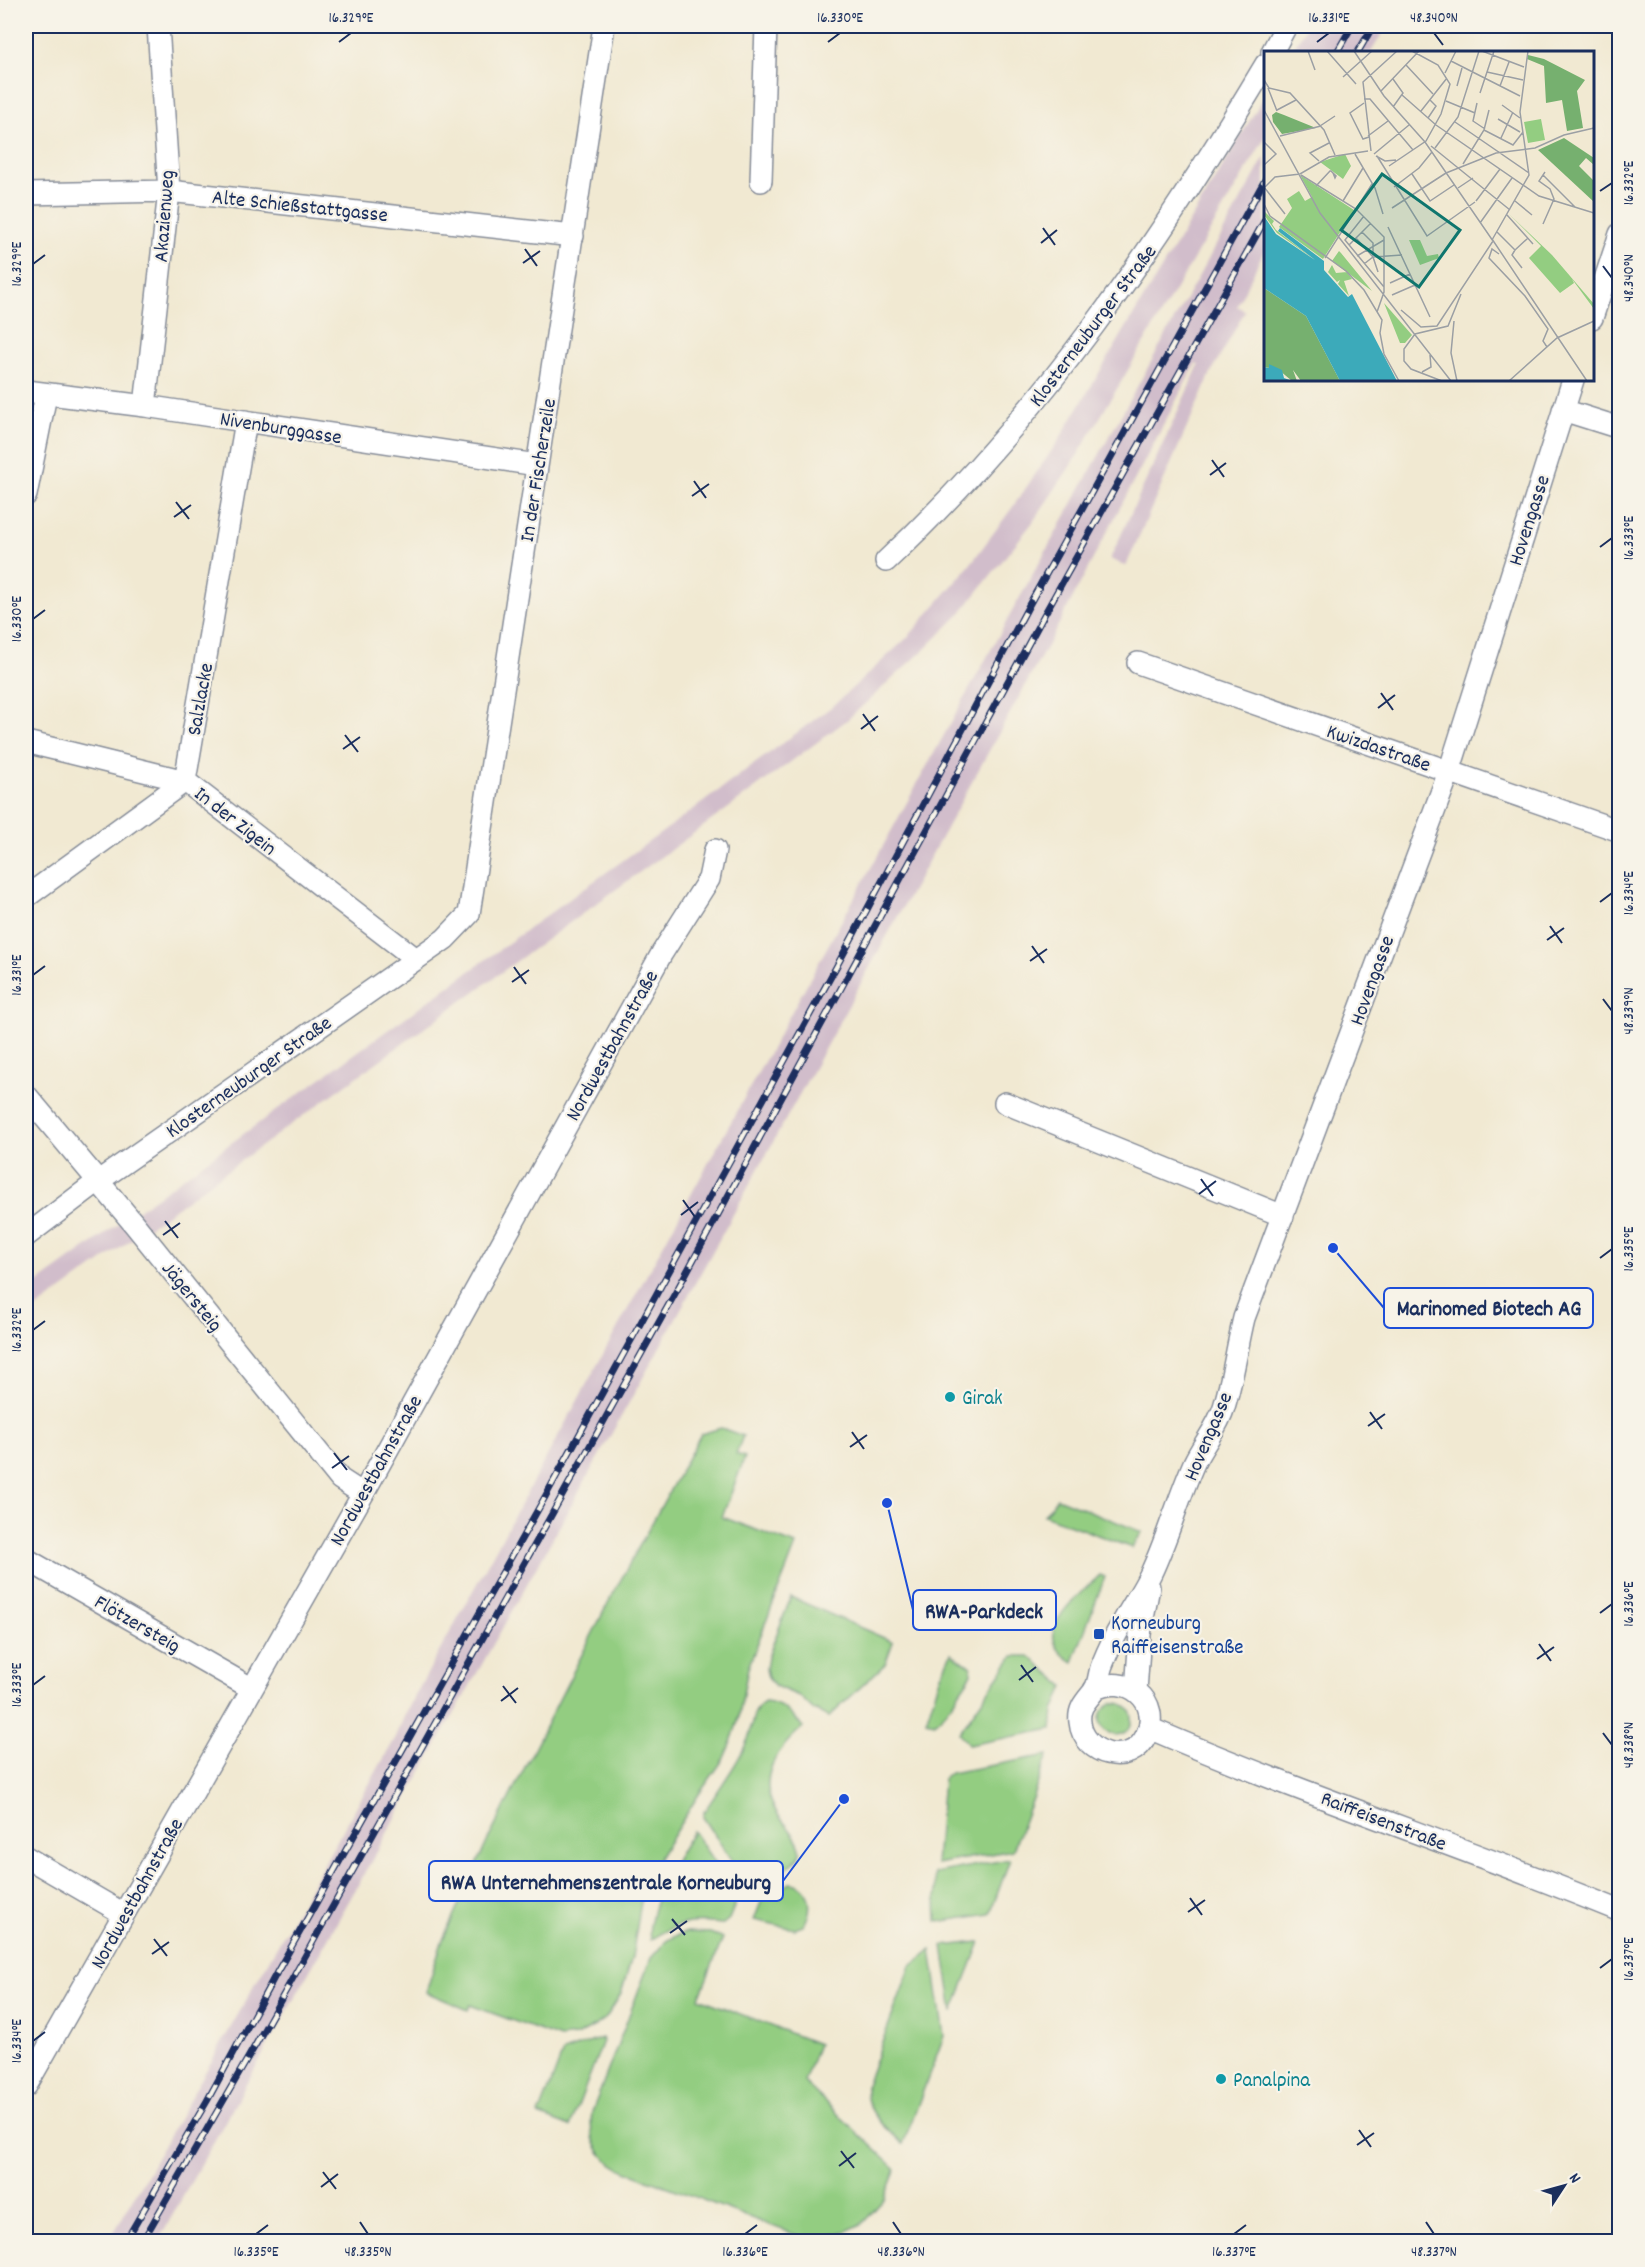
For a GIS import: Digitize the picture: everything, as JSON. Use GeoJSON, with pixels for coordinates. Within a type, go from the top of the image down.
{"type":"FeatureCollection","features":[{"type":"Feature","properties":{"kind":"street","name":"Akazienweg"},"geometry":{"type":"LineString","coordinates":[[145,406],[169,191],[158,26]]}},
{"type":"Feature","properties":{"kind":"street","name":"In der Fischerzeile"},"geometry":{"type":"LineString","coordinates":[[469,914],[604,26]]}},
{"type":"Feature","properties":{"kind":"street"},"geometry":{"type":"LineString","coordinates":[[761,181],[766,26]]}},
{"type":"Feature","properties":{"kind":"street"},"geometry":{"type":"LineString","coordinates":[[1273,51],[1286,26]]}},
{"type":"Feature","properties":{"kind":"street","name":"Klosterneuburger Straße"},"geometry":{"type":"LineString","coordinates":[[886,561],[958,490],[1000,444],[1053,379],[1159,236],[1264,67]]}},
{"type":"Feature","properties":{"kind":"street","name":"Alte Schießstattgasse"},"geometry":{"type":"LineString","coordinates":[[26,194],[169,191],[573,236]]}},
{"type":"Feature","properties":{"kind":"street"},"geometry":{"type":"LineString","coordinates":[[1594,315],[1620,234]]}},
{"type":"Feature","properties":{"kind":"street","name":"Hovengasse"},"geometry":{"type":"LineString","coordinates":[[1149,1728],[1144,1740],[1138,1746],[1125,1753],[1108,1754],[1093,1747],[1084,1736],[1080,1714],[1082,1705],[1094,1690],[1112,1640],[1151,1573],[1194,1463],[1224,1408],[1244,1318],[1449,772],[1573,381]]}},
{"type":"Feature","properties":{"kind":"street","name":"Nivenburggasse"},"geometry":{"type":"LineString","coordinates":[[26,391],[145,406],[537,465]]}},
{"type":"Feature","properties":{"kind":"street"},"geometry":{"type":"LineString","coordinates":[[26,495],[46,395]]}},
{"type":"Feature","properties":{"kind":"street"},"geometry":{"type":"LineString","coordinates":[[1563,410],[1620,428]]}},
{"type":"Feature","properties":{"kind":"street","name":"Salzlacke"},"geometry":{"type":"LineString","coordinates":[[185,781],[246,421]]}},
{"type":"Feature","properties":{"kind":"street","name":"Kwizdastraße"},"geometry":{"type":"LineString","coordinates":[[1138,663],[1620,831]]}},
{"type":"Feature","properties":{"kind":"street","name":"In der Zigein"},"geometry":{"type":"LineString","coordinates":[[26,742],[185,781],[416,959]]}},
{"type":"Feature","properties":{"kind":"street"},"geometry":{"type":"LineString","coordinates":[[26,897],[185,781]]}},
{"type":"Feature","properties":{"kind":"street","name":"Nordwestbahnstraße"},"geometry":{"type":"LineString","coordinates":[[26,2086],[363,1494],[656,964],[709,879],[715,850]]}},
{"type":"Feature","properties":{"kind":"street","name":"Klosterneuburger Straße"},"geometry":{"type":"LineString","coordinates":[[26,1236],[97,1182],[446,939],[469,914]]}},
{"type":"Feature","properties":{"kind":"street","name":"Jägersteig"},"geometry":{"type":"LineString","coordinates":[[26,1095],[135,1225],[339,1479],[363,1494]]}},
{"type":"Feature","properties":{"kind":"street"},"geometry":{"type":"LineString","coordinates":[[1005,1103],[1283,1216]]}},
{"type":"Feature","properties":{"kind":"street","name":"Flötzersteig"},"geometry":{"type":"LineString","coordinates":[[26,1559],[251,1688]]}},
{"type":"Feature","properties":{"kind":"street","name":"Hovengasse"},"geometry":{"type":"LineString","coordinates":[[1136,1691],[1140,1634],[1151,1573]]}},
{"type":"Feature","properties":{"kind":"street"},"geometry":{"type":"LineString","coordinates":[[1094,1690],[1116,1683],[1126,1685],[1136,1691],[1148,1705],[1149,1728]]}},
{"type":"Feature","properties":{"kind":"street","name":"Raiffeisenstraße"},"geometry":{"type":"LineString","coordinates":[[1149,1728],[1262,1775],[1620,1911]]}},
{"type":"Feature","properties":{"kind":"street"},"geometry":{"type":"LineString","coordinates":[[26,1857],[124,1914]]}},
{"type":"Feature","properties":{"kind":"shaded area"},"geometry":{"type":"Polygon","coordinates":[[[1307,26],[1387,26],[1372,51],[1292,51],[1307,26]]]}},
{"type":"Feature","properties":{"kind":"shaded area"},"geometry":{"type":"Polygon","coordinates":[[[1264,97],[1264,140],[1079,453],[1033,522],[960,614],[924,650],[847,720],[730,807],[26,1316],[26,1291],[679,820],[834,705],[908,637],[969,566],[1059,440],[1264,97]]]}},
{"type":"Feature","properties":{"kind":"shaded area"},"geometry":{"type":"Polygon","coordinates":[[[1264,159],[1264,251],[1237,306],[1245,311],[1211,373],[1126,566],[1110,559],[1199,365],[1196,363],[1052,637],[640,1383],[158,2241],[109,2241],[396,1737],[405,1714],[1264,159]]]}},
{"type":"Feature","properties":{"kind":"green space"},"geometry":{"type":"Polygon","coordinates":[[[721,1428],[743,1436],[736,1454],[745,1457],[722,1517],[796,1545],[748,1668],[738,1721],[731,1742],[723,1760],[660,1856],[647,1884],[641,1902],[632,1957],[621,1994],[606,2018],[595,2026],[576,2036],[560,2038],[470,2005],[468,2010],[426,1992],[442,1942],[487,1842],[608,1603],[701,1434],[721,1428]]]}},
{"type":"Feature","properties":{"kind":"green space"},"geometry":{"type":"Polygon","coordinates":[[[1057,1498],[1142,1532],[1132,1548],[1044,1515],[1057,1498]]]}},
{"type":"Feature","properties":{"kind":"green space"},"geometry":{"type":"Polygon","coordinates":[[[1100,1575],[1105,1577],[1073,1662],[1060,1651],[1054,1640],[1055,1628],[1069,1605],[1100,1575]]]}},
{"type":"Feature","properties":{"kind":"green space"},"geometry":{"type":"Polygon","coordinates":[[[791,1597],[893,1642],[885,1664],[829,1717],[814,1710],[799,1696],[775,1686],[768,1678],[766,1669],[768,1657],[791,1597]]]}},
{"type":"Feature","properties":{"kind":"green space"},"geometry":{"type":"Polygon","coordinates":[[[951,1653],[971,1667],[972,1674],[946,1712],[934,1723],[926,1721],[941,1675],[951,1653]]]}},
{"type":"Feature","properties":{"kind":"green space"},"geometry":{"type":"Polygon","coordinates":[[[1013,1656],[1029,1656],[1064,1686],[1054,1711],[1052,1729],[969,1745],[959,1733],[1013,1656]]]}},
{"type":"Feature","properties":{"kind":"green space"},"geometry":{"type":"Polygon","coordinates":[[[765,1702],[782,1707],[803,1727],[777,1756],[768,1779],[768,1791],[772,1803],[795,1837],[801,1852],[785,1868],[745,1881],[703,1817],[744,1749],[757,1709],[765,1702]]]}},
{"type":"Feature","properties":{"kind":"green space"},"geometry":{"type":"Polygon","coordinates":[[[1116,1703],[1127,1708],[1132,1719],[1127,1730],[1116,1735],[1105,1730],[1100,1719],[1105,1708],[1116,1703]]]}},
{"type":"Feature","properties":{"kind":"green space"},"geometry":{"type":"Polygon","coordinates":[[[1048,1755],[1013,1850],[936,1864],[943,1779],[950,1773],[1048,1755]]]}},
{"type":"Feature","properties":{"kind":"green space"},"geometry":{"type":"Polygon","coordinates":[[[693,1831],[738,1897],[729,1919],[723,1924],[702,1922],[685,1924],[668,1929],[650,1940],[652,1915],[657,1900],[671,1869],[693,1831]]]}},
{"type":"Feature","properties":{"kind":"green space"},"geometry":{"type":"Polygon","coordinates":[[[1010,1859],[990,1914],[937,1922],[935,1873],[1010,1859]]]}},
{"type":"Feature","properties":{"kind":"green space"},"geometry":{"type":"Polygon","coordinates":[[[790,1883],[803,1888],[809,1899],[809,1913],[803,1926],[795,1929],[754,1920],[763,1897],[790,1883]]]}},
{"type":"Feature","properties":{"kind":"green space"},"geometry":{"type":"Polygon","coordinates":[[[687,1932],[710,1933],[723,1938],[699,1998],[818,2044],[804,2082],[896,2169],[884,2199],[862,2224],[812,2241],[626,2171],[609,2161],[597,2148],[592,2131],[592,2112],[651,1958],[666,1941],[687,1932]]]}},
{"type":"Feature","properties":{"kind":"green space"},"geometry":{"type":"Polygon","coordinates":[[[980,1942],[953,2011],[943,1946],[980,1942]]]}},
{"type":"Feature","properties":{"kind":"green space"},"geometry":{"type":"Polygon","coordinates":[[[931,1950],[944,2036],[903,2144],[872,2111],[866,2095],[866,2085],[911,1966],[931,1950]]]}},
{"type":"Feature","properties":{"kind":"green space"},"geometry":{"type":"Polygon","coordinates":[[[602,2038],[603,2041],[570,2127],[539,2115],[563,2052],[602,2038]]]}},
{"type":"Feature","properties":{"kind":"railway"},"geometry":{"type":"LineString","coordinates":[[1338,51],[1352,26]]}},
{"type":"Feature","properties":{"kind":"railway"},"geometry":{"type":"LineString","coordinates":[[1359,51],[1373,26]]}},
{"type":"Feature","properties":{"kind":"railway"},"geometry":{"type":"LineString","coordinates":[[125,2242],[207,2101],[276,1974],[545,1497],[846,949],[1029,605],[1264,182]]}},
{"type":"Feature","properties":{"kind":"railway"},"geometry":{"type":"LineString","coordinates":[[142,2242],[256,2044],[677,1290],[1044,615],[1264,222]]}},
{"type":"Feature","properties":{"kind":"place","name":"Marinomed Biotech AG"},"geometry":{"type":"Point","coordinates":[1333,1248]}},
{"type":"Feature","properties":{"kind":"place","name":"Girak"},"geometry":{"type":"Point","coordinates":[950,1397]}},
{"type":"Feature","properties":{"kind":"place","name":"RWA-Parkdeck"},"geometry":{"type":"Point","coordinates":[887,1503]}},
{"type":"Feature","properties":{"kind":"place","name":"Korneuburg Raiffeisenstraße"},"geometry":{"type":"Point","coordinates":[1099,1634]}},
{"type":"Feature","properties":{"kind":"place","name":"RWA Unternehmenszentrale Korneuburg"},"geometry":{"type":"Point","coordinates":[844,1799]}},
{"type":"Feature","properties":{"kind":"place","name":"Panalpina"},"geometry":{"type":"Point","coordinates":[1221,2079]}}]}
